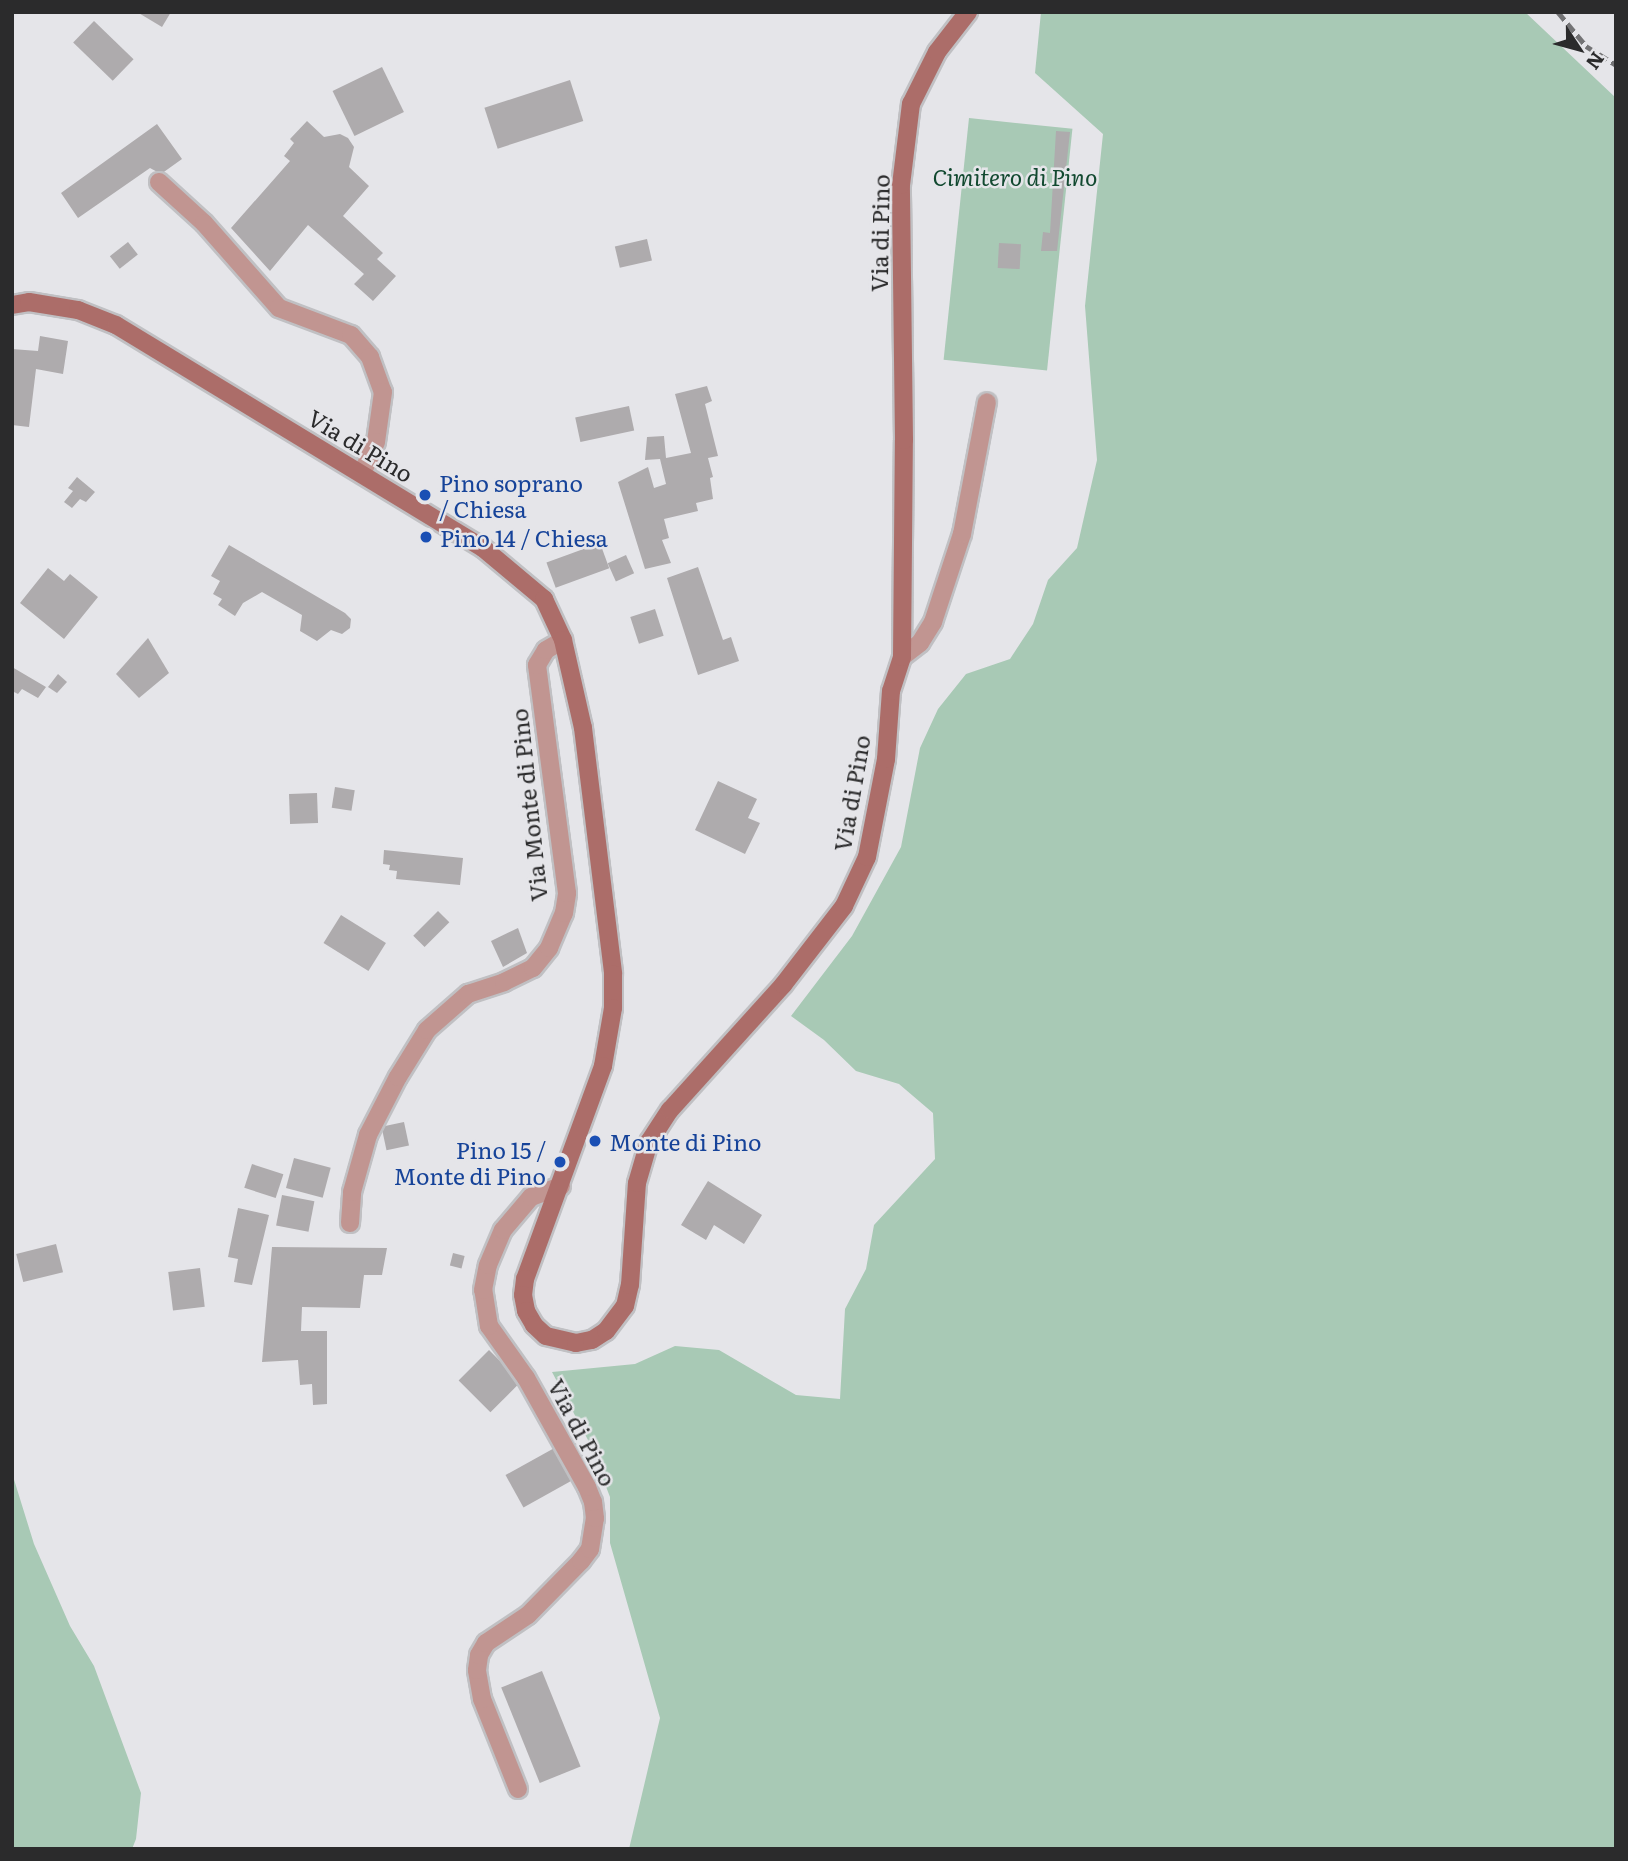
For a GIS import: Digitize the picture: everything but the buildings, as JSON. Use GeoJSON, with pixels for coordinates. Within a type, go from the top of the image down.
{"type":"FeatureCollection","features":[{"type":"Feature","properties":{"kind":"street","name":"Via di Pino"},"geometry":{"type":"LineString","coordinates":[[12,305],[29,302],[78,310],[116,325],[213,387],[362,473],[493,556],[544,599],[563,640],[583,728],[611,961],[613,1008],[603,1066],[525,1279],[523,1295],[526,1311],[540,1330],[561,1342],[592,1340],[606,1331],[625,1306],[630,1285],[637,1183],[649,1142],[670,1110],[783,985],[844,906],[867,857],[886,759],[891,691],[902,657],[904,440],[901,185],[911,104],[953,26],[968,12]]}},
{"type":"Feature","properties":{"kind":"street"},"geometry":{"type":"LineString","coordinates":[[159,182],[204,223],[279,308],[351,335],[370,358],[383,392],[376,442],[362,473]]}},
{"type":"Feature","properties":{"kind":"street"},"geometry":{"type":"LineString","coordinates":[[902,657],[920,643],[933,622],[962,534],[987,402]]}},
{"type":"Feature","properties":{"kind":"street","name":"Via Monte di Pino"},"geometry":{"type":"LineString","coordinates":[[351,1223],[352,1192],[368,1135],[398,1077],[427,1030],[468,994],[504,982],[533,968],[549,948],[564,913],[567,893],[537,665],[546,650],[563,640]]}},
{"type":"Feature","properties":{"kind":"street","name":"Via di Pino"},"geometry":{"type":"LineString","coordinates":[[515,1783],[482,1699],[477,1670],[479,1656],[486,1643],[528,1615],[590,1549],[593,1502],[536,1395],[489,1326],[483,1290],[488,1265],[503,1230],[531,1197],[561,1186]]}},
{"type":"Feature","properties":{"kind":"green space"},"geometry":{"type":"Polygon","coordinates":[[[1041,12],[1525,12],[1616,98],[1616,1849],[629,1849],[660,1718],[610,1543],[610,1497],[588,1440],[552,1372],[635,1364],[675,1346],[719,1350],[796,1395],[840,1399],[845,1309],[866,1269],[874,1225],[935,1159],[933,1113],[899,1084],[856,1071],[824,1040],[791,1016],[852,936],[901,847],[920,748],[938,709],[966,674],[1010,659],[1033,624],[1048,580],[1077,548],[1097,460],[1085,306],[1103,134],[1035,73],[1041,12]]]}},
{"type":"Feature","properties":{"kind":"green space","name":"Cimitero di Pino"},"geometry":{"type":"Polygon","coordinates":[[[969,118],[1072,129],[1047,371],[944,360],[969,118]]]}},
{"type":"Feature","properties":{"kind":"green space"},"geometry":{"type":"Polygon","coordinates":[[[12,1473],[34,1544],[70,1626],[94,1666],[141,1793],[136,1839],[132,1849],[12,1849],[12,1473]]]}},
{"type":"Feature","properties":{"kind":"railway"},"geometry":{"type":"LineString","coordinates":[[1558,12],[1586,46],[1616,65]]}},
{"type":"Feature","properties":{"kind":"place","name":"Pino soprano / Chiesa"},"geometry":{"type":"Point","coordinates":[425,495]}},
{"type":"Feature","properties":{"kind":"place","name":"Pino 14 / Chiesa"},"geometry":{"type":"Point","coordinates":[426,537]}},
{"type":"Feature","properties":{"kind":"place","name":"Monte di Pino"},"geometry":{"type":"Point","coordinates":[595,1141]}},
{"type":"Feature","properties":{"kind":"place","name":"Pino 15 / Monte di Pino"},"geometry":{"type":"Point","coordinates":[560,1162]}}]}
